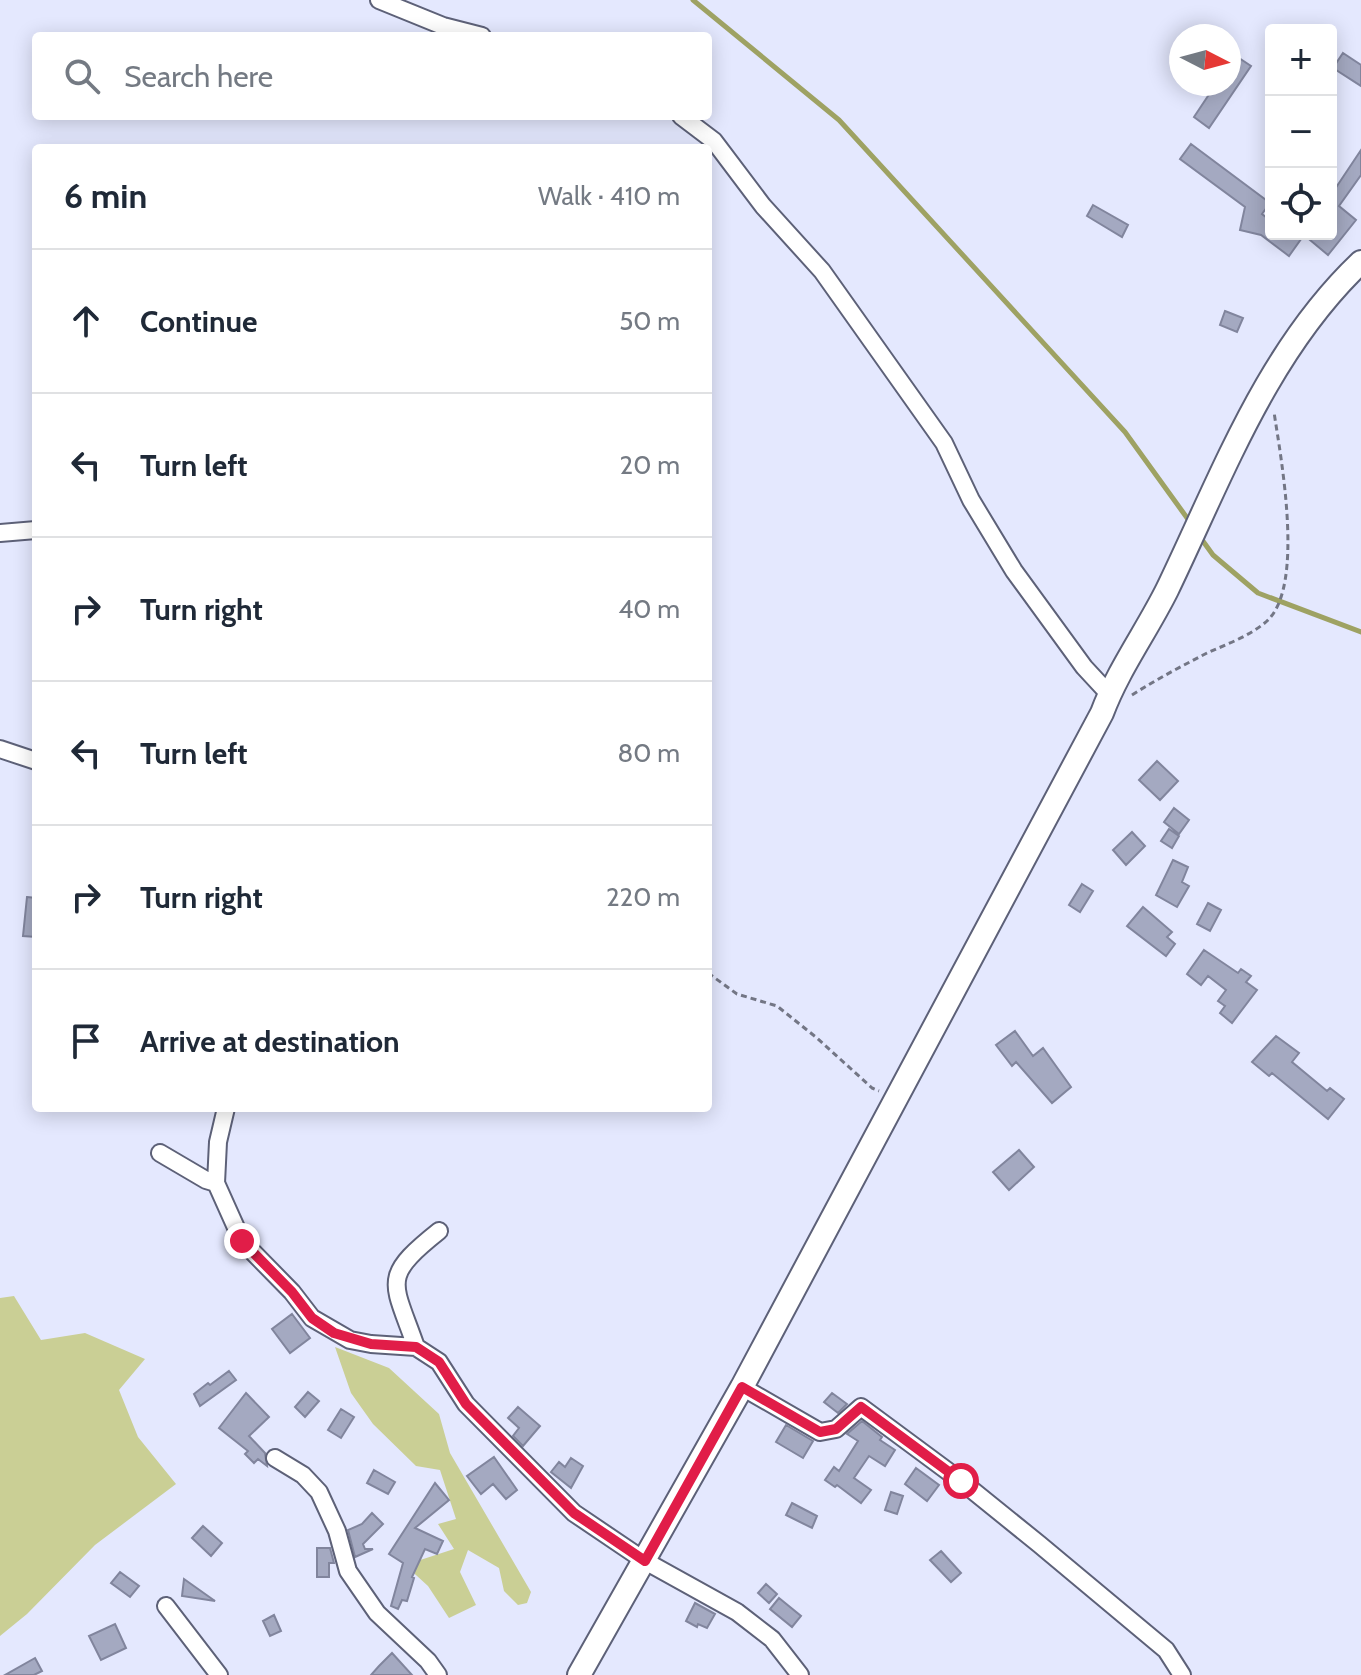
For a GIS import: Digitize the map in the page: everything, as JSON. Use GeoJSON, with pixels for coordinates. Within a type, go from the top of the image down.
{"type":"FeatureCollection","features":[{"type":"Feature","properties":{"kind":"main road"},"geometry":{"type":"LineString","coordinates":[[579,1675],[742,1387],[898,1097],[1165,594],[1270,376],[1320,307],[1361,262]]}},
{"type":"Feature","properties":{"kind":"street"},"geometry":{"type":"LineString","coordinates":[[379,0],[443,26],[466,32]]}},
{"type":"Feature","properties":{"kind":"street"},"geometry":{"type":"LineString","coordinates":[[686,120],[714,141],[763,206],[822,271],[944,443],[971,500],[1014,571],[1084,667],[1105,704]]}},
{"type":"Feature","properties":{"kind":"street"},"geometry":{"type":"LineString","coordinates":[[0,533],[32,530]]}},
{"type":"Feature","properties":{"kind":"street"},"geometry":{"type":"LineString","coordinates":[[0,749],[32,760]]}},
{"type":"Feature","properties":{"kind":"street"},"geometry":{"type":"LineString","coordinates":[[225,1112],[218,1142],[216,1183],[242,1241],[292,1292],[312,1318],[350,1340],[416,1347],[439,1362],[466,1404],[574,1513],[645,1561],[737,1612],[772,1639],[800,1675]]}},
{"type":"Feature","properties":{"kind":"street"},"geometry":{"type":"LineString","coordinates":[[160,1153],[216,1183]]}},
{"type":"Feature","properties":{"kind":"street"},"geometry":{"type":"LineString","coordinates":[[416,1347],[396,1290],[397,1272],[409,1255],[439,1231]]}},
{"type":"Feature","properties":{"kind":"street"},"geometry":{"type":"LineString","coordinates":[[742,1387],[820,1432],[836,1429],[861,1407],[961,1481],[1166,1650],[1182,1675]]}},
{"type":"Feature","properties":{"kind":"street"},"geometry":{"type":"LineString","coordinates":[[275,1458],[303,1475],[319,1492],[337,1531],[348,1571],[377,1613],[428,1661],[438,1675]]}},
{"type":"Feature","properties":{"kind":"street"},"geometry":{"type":"LineString","coordinates":[[166,1606],[219,1675]]}},
{"type":"Feature","properties":{"kind":"path"},"geometry":{"type":"LineString","coordinates":[[1105,704],[1251,633],[1269,619],[1279,601],[1287,566],[1286,503],[1270,376]]}},
{"type":"Feature","properties":{"kind":"path"},"geometry":{"type":"LineString","coordinates":[[712,976],[737,994],[777,1006],[872,1088],[898,1097]]}},
{"type":"Feature","properties":{"kind":"green space"},"geometry":{"type":"Polygon","coordinates":[[[14,1296],[41,1340],[85,1333],[145,1359],[119,1390],[138,1437],[176,1484],[95,1545],[27,1614],[0,1636],[0,1298],[14,1296]]]}},
{"type":"Feature","properties":{"kind":"green space"},"geometry":{"type":"Polygon","coordinates":[[[335,1347],[389,1368],[439,1414],[450,1453],[531,1592],[527,1603],[518,1605],[504,1591],[499,1568],[468,1550],[460,1572],[476,1605],[449,1618],[428,1586],[405,1565],[454,1549],[438,1524],[456,1519],[440,1470],[416,1466],[373,1424],[351,1393],[335,1347]]]}},
{"type":"Feature","properties":{"kind":"building"},"geometry":{"type":"Polygon","coordinates":[[[1343,53],[1361,65],[1361,86],[1337,71],[1337,62],[1343,53]]]}},
{"type":"Feature","properties":{"kind":"building"},"geometry":{"type":"Polygon","coordinates":[[[1241,59],[1251,66],[1241,81],[1241,59]]]}},
{"type":"Feature","properties":{"kind":"building"},"geometry":{"type":"Polygon","coordinates":[[[1208,96],[1231,96],[1209,128],[1194,117],[1208,96]]]}},
{"type":"Feature","properties":{"kind":"building"},"geometry":{"type":"Polygon","coordinates":[[[1191,144],[1265,199],[1262,214],[1265,216],[1265,238],[1240,230],[1245,207],[1180,159],[1191,144]]]}},
{"type":"Feature","properties":{"kind":"building"},"geometry":{"type":"Polygon","coordinates":[[[1361,150],[1361,175],[1339,206],[1356,220],[1328,255],[1310,240],[1337,240],[1337,186],[1361,150]]]}},
{"type":"Feature","properties":{"kind":"building"},"geometry":{"type":"Polygon","coordinates":[[[1093,205],[1128,225],[1122,237],[1087,216],[1093,205]]]}},
{"type":"Feature","properties":{"kind":"building"},"geometry":{"type":"Polygon","coordinates":[[[1268,240],[1300,240],[1289,256],[1268,240]]]}},
{"type":"Feature","properties":{"kind":"building"},"geometry":{"type":"Polygon","coordinates":[[[1225,311],[1243,318],[1237,332],[1220,325],[1225,311]]]}},
{"type":"Feature","properties":{"kind":"building"},"geometry":{"type":"Polygon","coordinates":[[[1157,761],[1178,781],[1160,800],[1139,780],[1157,761]]]}},
{"type":"Feature","properties":{"kind":"building"},"geometry":{"type":"Polygon","coordinates":[[[1174,808],[1189,820],[1179,834],[1164,822],[1174,808]]]}},
{"type":"Feature","properties":{"kind":"building"},"geometry":{"type":"Polygon","coordinates":[[[1169,829],[1179,836],[1172,848],[1161,841],[1169,829]]]}},
{"type":"Feature","properties":{"kind":"building"},"geometry":{"type":"Polygon","coordinates":[[[1132,832],[1145,846],[1126,865],[1113,850],[1132,832]]]}},
{"type":"Feature","properties":{"kind":"building"},"geometry":{"type":"Polygon","coordinates":[[[1173,860],[1188,867],[1182,882],[1189,886],[1177,907],[1156,895],[1173,860]]]}},
{"type":"Feature","properties":{"kind":"building"},"geometry":{"type":"Polygon","coordinates":[[[1082,884],[1093,891],[1080,912],[1069,905],[1082,884]]]}},
{"type":"Feature","properties":{"kind":"building"},"geometry":{"type":"Polygon","coordinates":[[[27,897],[32,898],[32,937],[23,936],[27,897]]]}},
{"type":"Feature","properties":{"kind":"building"},"geometry":{"type":"Polygon","coordinates":[[[1208,903],[1221,910],[1210,931],[1197,924],[1208,903]]]}},
{"type":"Feature","properties":{"kind":"building"},"geometry":{"type":"Polygon","coordinates":[[[1143,907],[1172,932],[1167,937],[1175,944],[1166,956],[1127,926],[1143,907]]]}},
{"type":"Feature","properties":{"kind":"building"},"geometry":{"type":"Polygon","coordinates":[[[1204,950],[1238,973],[1241,969],[1251,976],[1246,982],[1257,990],[1232,1023],[1220,1013],[1225,1006],[1218,1001],[1226,990],[1208,976],[1201,985],[1187,974],[1204,950]]]}},
{"type":"Feature","properties":{"kind":"building"},"geometry":{"type":"Polygon","coordinates":[[[1015,1031],[1033,1056],[1043,1048],[1071,1087],[1052,1103],[1016,1062],[1012,1066],[996,1045],[1015,1031]]]}},
{"type":"Feature","properties":{"kind":"building"},"geometry":{"type":"Polygon","coordinates":[[[1276,1036],[1299,1053],[1292,1062],[1327,1091],[1330,1088],[1344,1099],[1328,1119],[1272,1073],[1269,1076],[1252,1062],[1276,1036]]]}},
{"type":"Feature","properties":{"kind":"building"},"geometry":{"type":"Polygon","coordinates":[[[1019,1150],[1034,1167],[1009,1190],[993,1172],[1019,1150]]]}},
{"type":"Feature","properties":{"kind":"building"},"geometry":{"type":"Polygon","coordinates":[[[292,1314],[310,1338],[290,1353],[272,1329],[292,1314]]]}},
{"type":"Feature","properties":{"kind":"building"},"geometry":{"type":"Polygon","coordinates":[[[229,1371],[236,1380],[200,1406],[194,1394],[229,1371]]]}},
{"type":"Feature","properties":{"kind":"building"},"geometry":{"type":"Polygon","coordinates":[[[308,1392],[319,1401],[305,1417],[295,1407],[308,1392]]]}},
{"type":"Feature","properties":{"kind":"building"},"geometry":{"type":"Polygon","coordinates":[[[246,1393],[269,1417],[249,1436],[265,1453],[267,1466],[258,1459],[254,1463],[245,1454],[248,1451],[219,1428],[246,1393]]]}},
{"type":"Feature","properties":{"kind":"building"},"geometry":{"type":"Polygon","coordinates":[[[832,1393],[847,1404],[838,1413],[824,1402],[832,1393]]]}},
{"type":"Feature","properties":{"kind":"building"},"geometry":{"type":"Polygon","coordinates":[[[518,1407],[540,1426],[523,1446],[513,1436],[519,1428],[508,1418],[518,1407]]]}},
{"type":"Feature","properties":{"kind":"building"},"geometry":{"type":"Polygon","coordinates":[[[341,1409],[354,1417],[341,1438],[328,1430],[341,1409]]]}},
{"type":"Feature","properties":{"kind":"building"},"geometry":{"type":"Polygon","coordinates":[[[862,1421],[895,1450],[885,1466],[869,1456],[854,1478],[871,1490],[861,1503],[825,1480],[834,1467],[839,1471],[858,1441],[847,1434],[862,1421]]]}},
{"type":"Feature","properties":{"kind":"building"},"geometry":{"type":"Polygon","coordinates":[[[786,1425],[813,1441],[803,1458],[776,1442],[786,1425]]]}},
{"type":"Feature","properties":{"kind":"building"},"geometry":{"type":"Polygon","coordinates":[[[494,1457],[517,1490],[506,1499],[493,1484],[481,1494],[467,1476],[494,1457]]]}},
{"type":"Feature","properties":{"kind":"building"},"geometry":{"type":"Polygon","coordinates":[[[571,1458],[583,1466],[571,1488],[551,1472],[559,1462],[565,1467],[571,1458]]]}},
{"type":"Feature","properties":{"kind":"building"},"geometry":{"type":"Polygon","coordinates":[[[916,1468],[939,1485],[927,1501],[905,1484],[916,1468]]]}},
{"type":"Feature","properties":{"kind":"building"},"geometry":{"type":"Polygon","coordinates":[[[374,1470],[395,1482],[388,1494],[367,1483],[374,1470]]]}},
{"type":"Feature","properties":{"kind":"building"},"geometry":{"type":"Polygon","coordinates":[[[435,1483],[449,1500],[415,1528],[443,1541],[437,1554],[425,1549],[412,1577],[407,1601],[402,1600],[398,1609],[391,1606],[403,1563],[389,1554],[435,1483]]]}},
{"type":"Feature","properties":{"kind":"building"},"geometry":{"type":"Polygon","coordinates":[[[891,1492],[903,1496],[897,1514],[885,1510],[891,1492]]]}},
{"type":"Feature","properties":{"kind":"building"},"geometry":{"type":"Polygon","coordinates":[[[792,1503],[817,1516],[812,1528],[786,1515],[792,1503]]]}},
{"type":"Feature","properties":{"kind":"building"},"geometry":{"type":"Polygon","coordinates":[[[372,1513],[383,1524],[363,1544],[365,1549],[373,1549],[355,1557],[348,1530],[362,1524],[372,1513]]]}},
{"type":"Feature","properties":{"kind":"building"},"geometry":{"type":"Polygon","coordinates":[[[203,1526],[222,1543],[211,1556],[192,1538],[203,1526]]]}},
{"type":"Feature","properties":{"kind":"building"},"geometry":{"type":"Polygon","coordinates":[[[317,1548],[330,1548],[334,1563],[329,1563],[329,1577],[317,1577],[317,1548]]]}},
{"type":"Feature","properties":{"kind":"building"},"geometry":{"type":"Polygon","coordinates":[[[941,1551],[961,1573],[951,1582],[930,1560],[941,1551]]]}},
{"type":"Feature","properties":{"kind":"building"},"geometry":{"type":"Polygon","coordinates":[[[120,1572],[139,1586],[130,1597],[111,1583],[120,1572]]]}},
{"type":"Feature","properties":{"kind":"building"},"geometry":{"type":"Polygon","coordinates":[[[184,1579],[215,1601],[182,1596],[184,1579]]]}},
{"type":"Feature","properties":{"kind":"building"},"geometry":{"type":"Polygon","coordinates":[[[766,1584],[777,1594],[769,1603],[758,1593],[766,1584]]]}},
{"type":"Feature","properties":{"kind":"building"},"geometry":{"type":"Polygon","coordinates":[[[779,1598],[801,1616],[792,1627],[770,1609],[779,1598]]]}},
{"type":"Feature","properties":{"kind":"building"},"geometry":{"type":"Polygon","coordinates":[[[695,1603],[715,1614],[707,1628],[686,1621],[695,1603]]]}},
{"type":"Feature","properties":{"kind":"building"},"geometry":{"type":"Polygon","coordinates":[[[274,1615],[281,1631],[270,1636],[263,1621],[274,1615]]]}},
{"type":"Feature","properties":{"kind":"building"},"geometry":{"type":"Polygon","coordinates":[[[115,1624],[126,1648],[101,1660],[89,1636],[115,1624]]]}},
{"type":"Feature","properties":{"kind":"building"},"geometry":{"type":"Polygon","coordinates":[[[392,1653],[412,1675],[371,1675],[379,1666],[392,1653]]]}},
{"type":"Feature","properties":{"kind":"building"},"geometry":{"type":"Polygon","coordinates":[[[35,1658],[42,1671],[34,1675],[5,1675],[35,1658]]]}},
{"type":"Feature","properties":{"kind":"waterway"},"geometry":{"type":"LineString","coordinates":[[693,0],[839,120],[1125,432],[1190,522]]}},
{"type":"Feature","properties":{"kind":"waterway"},"geometry":{"type":"LineString","coordinates":[[1200,537],[1213,555],[1258,593],[1361,632]]}},
{"type":"Feature","properties":{"kind":"route"},"geometry":{"type":"LineString","coordinates":[[242,1241],[292,1292],[312,1318],[334,1333],[371,1344],[416,1347],[439,1362],[466,1404],[535,1476],[574,1513],[645,1561],[742,1387],[820,1432],[836,1429],[861,1407],[961,1481]]}}]}
